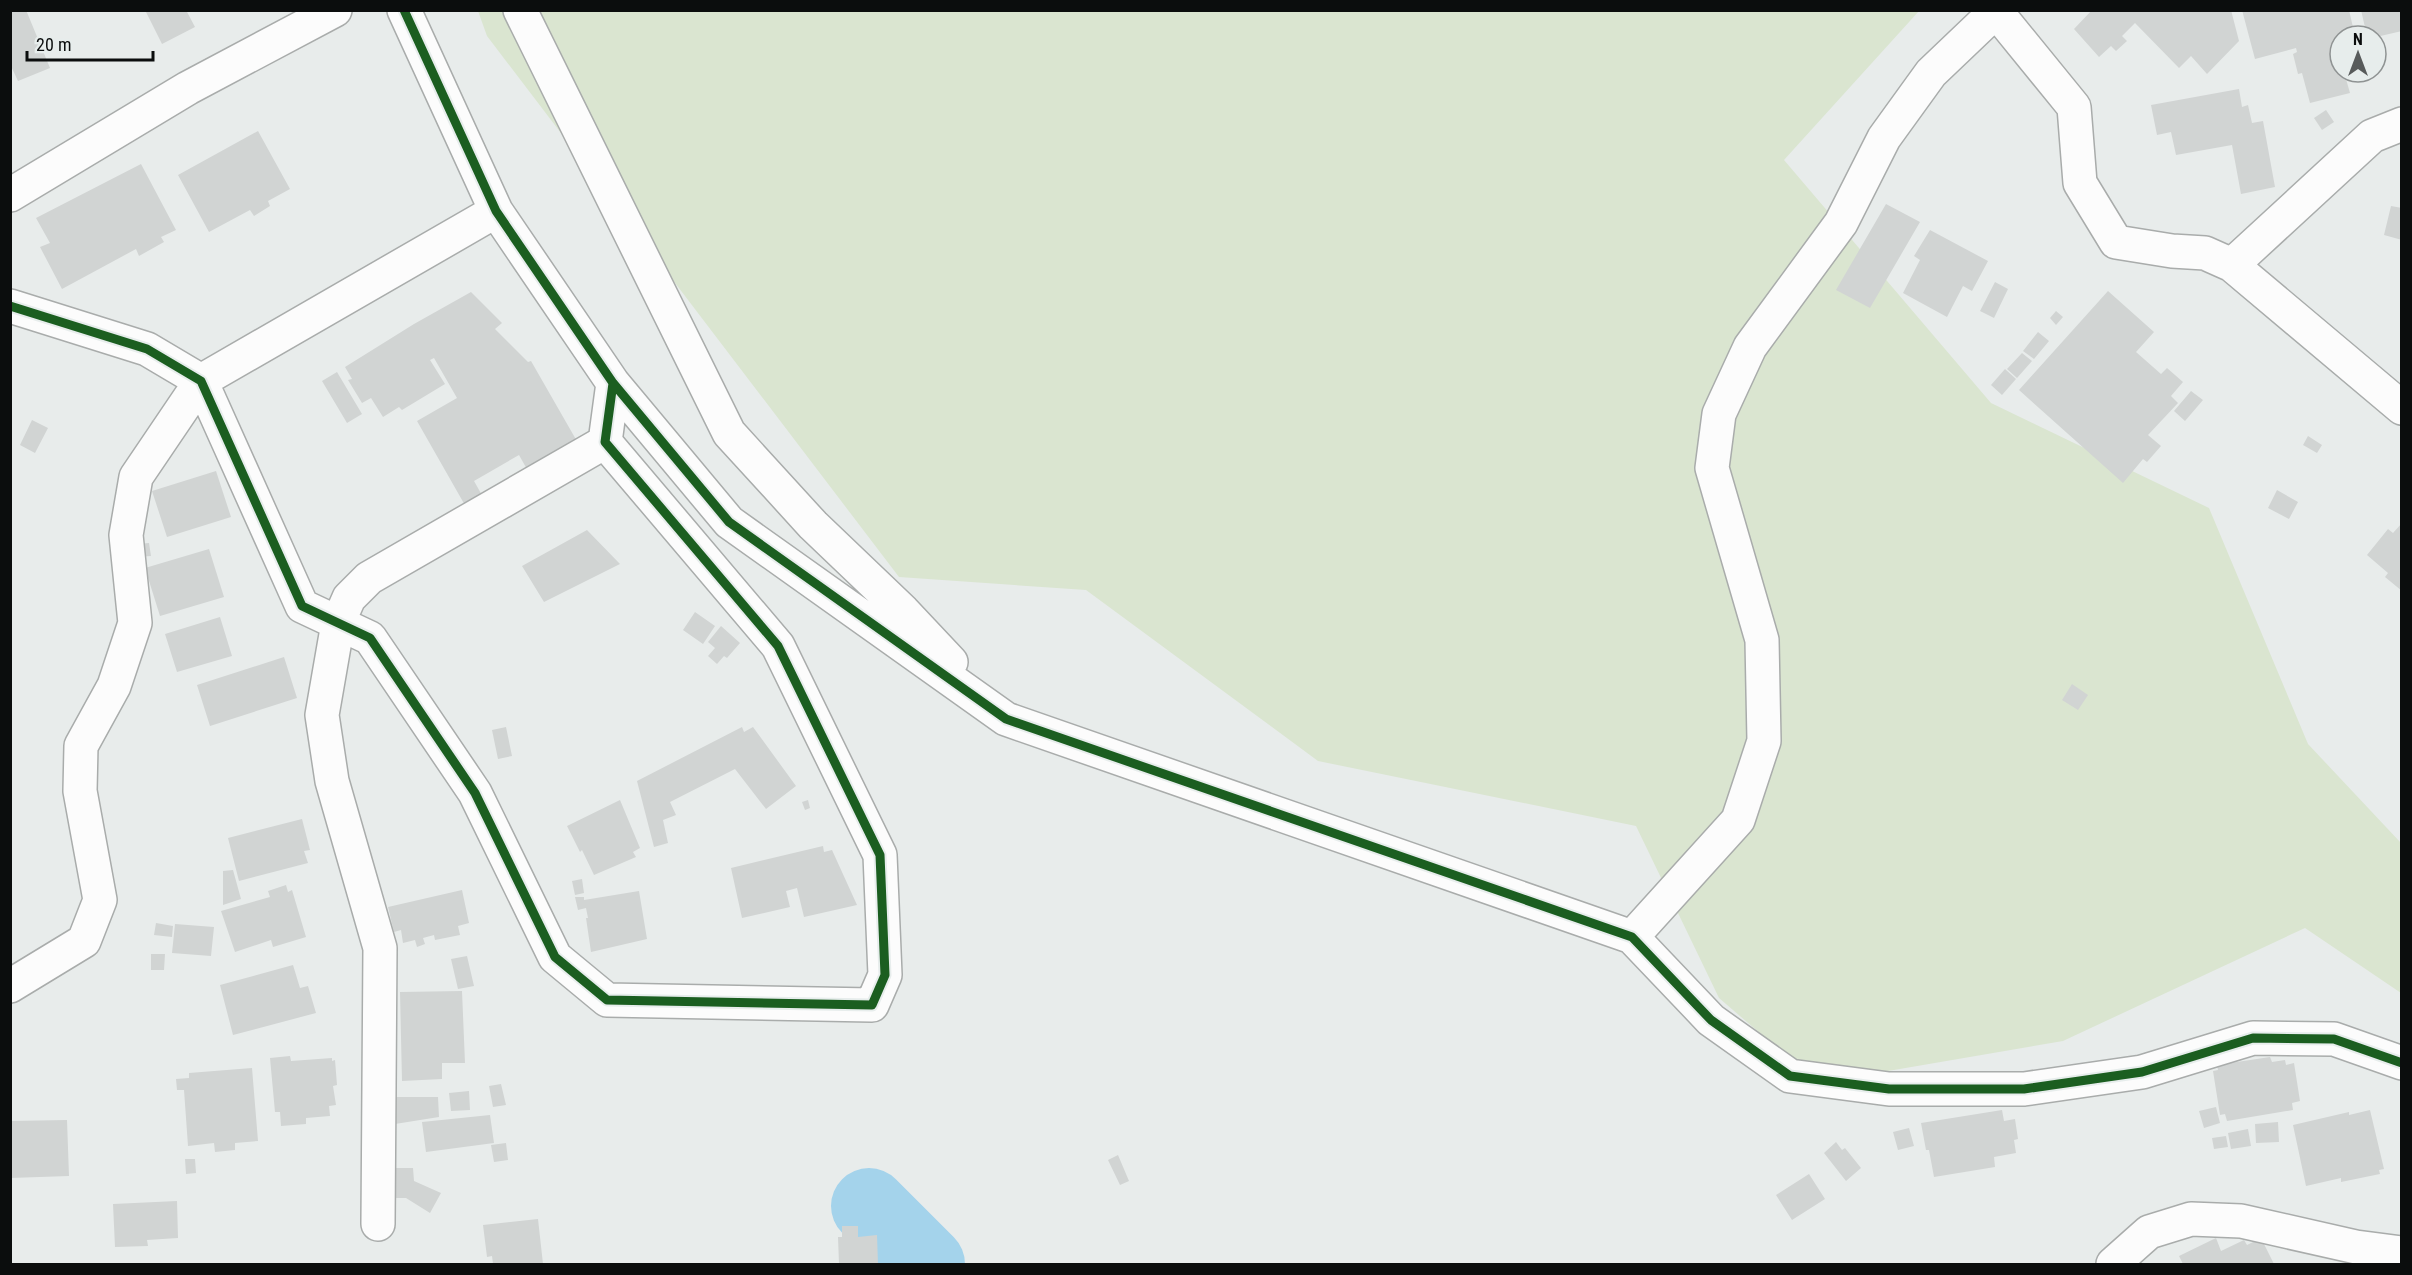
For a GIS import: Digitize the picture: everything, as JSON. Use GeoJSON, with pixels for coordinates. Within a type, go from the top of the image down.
{"type":"FeatureCollection","features":[{"type":"Feature","properties":{"kind":"street"},"geometry":{"type":"LineString","coordinates":[[10,195],[188,88],[335,10]]}},
{"type":"Feature","properties":{"kind":"street"},"geometry":{"type":"LineString","coordinates":[[404,10],[496,211],[613,383],[729,522],[1006,719],[1632,938],[1711,1020],[1790,1076],[1889,1089],[2024,1089],[2142,1072],[2253,1038],[2334,1039],[2402,1063]]}},
{"type":"Feature","properties":{"kind":"street"},"geometry":{"type":"LineString","coordinates":[[520,10],[729,433],[813,525],[903,611],[1006,719]]}},
{"type":"Feature","properties":{"kind":"street"},"geometry":{"type":"LineString","coordinates":[[1632,938],[1738,820],[1764,741],[1762,640],[1712,468],[1719,414],[1750,347],[1841,223],[1884,138],[1931,73],[1995,11],[2074,107],[2080,183],[2116,242],[2172,251],[2205,253],[2232,265],[2402,408]]}},
{"type":"Feature","properties":{"kind":"street"},"geometry":{"type":"LineString","coordinates":[[2232,265],[2372,136],[2402,124]]}},
{"type":"Feature","properties":{"kind":"street"},"geometry":{"type":"LineString","coordinates":[[10,986],[84,941],[100,900],[80,790],[81,746],[114,686],[135,623],[126,535],[136,477],[201,381],[496,211]]}},
{"type":"Feature","properties":{"kind":"street"},"geometry":{"type":"LineString","coordinates":[[10,306],[147,349],[201,381],[302,606],[370,638],[475,793],[555,957],[607,1000],[872,1005],[885,975],[880,855],[778,646],[605,442],[613,383]]}},
{"type":"Feature","properties":{"kind":"street"},"geometry":{"type":"LineString","coordinates":[[378,1224],[380,948],[332,781],[322,715],[338,623],[349,598],[369,578],[605,442]]}},
{"type":"Feature","properties":{"kind":"street"},"geometry":{"type":"LineString","coordinates":[[2113,1264],[2149,1232],[2191,1219],[2241,1221],[2356,1247],[2402,1253]]}},
{"type":"Feature","properties":{"kind":"green space"},"geometry":{"type":"Polygon","coordinates":[[[478,11],[1919,11],[1784,160],[1991,403],[2209,508],[2308,744],[2401,843],[2401,993],[2305,928],[2063,1041],[1818,1083],[1719,998],[1636,826],[1318,761],[1086,590],[899,577],[487,36],[478,11]]]}},
{"type":"Feature","properties":{"kind":"building"},"geometry":{"type":"Polygon","coordinates":[[[10,10],[26,10],[50,68],[18,81],[10,64],[10,10]]]}},
{"type":"Feature","properties":{"kind":"building"},"geometry":{"type":"Polygon","coordinates":[[[145,10],[186,10],[195,27],[162,44],[145,10]]]}},
{"type":"Feature","properties":{"kind":"building"},"geometry":{"type":"Polygon","coordinates":[[[2092,10],[2231,10],[2239,41],[2207,74],[2191,56],[2179,68],[2135,23],[2122,36],[2127,41],[2116,51],[2111,46],[2099,57],[2074,29],[2092,10]]]}},
{"type":"Feature","properties":{"kind":"building"},"geometry":{"type":"Polygon","coordinates":[[[2242,10],[2349,10],[2352,24],[2328,24],[2328,84],[2347,84],[2350,93],[2310,103],[2302,73],[2298,74],[2293,54],[2297,52],[2296,48],[2255,59],[2242,10]]]}},
{"type":"Feature","properties":{"kind":"building"},"geometry":{"type":"Polygon","coordinates":[[[2361,10],[2402,10],[2402,31],[2388,34],[2388,24],[2364,24],[2361,10]]]}},
{"type":"Feature","properties":{"kind":"building"},"geometry":{"type":"Polygon","coordinates":[[[2239,89],[2242,107],[2248,105],[2252,123],[2263,121],[2275,187],[2241,194],[2232,145],[2176,155],[2171,132],[2157,135],[2151,105],[2239,89]]]}},
{"type":"Feature","properties":{"kind":"building"},"geometry":{"type":"Polygon","coordinates":[[[2326,110],[2334,122],[2322,130],[2314,118],[2326,110]]]}},
{"type":"Feature","properties":{"kind":"building"},"geometry":{"type":"Polygon","coordinates":[[[258,131],[290,189],[268,201],[270,206],[254,216],[250,210],[209,232],[178,175],[258,131]]]}},
{"type":"Feature","properties":{"kind":"building"},"geometry":{"type":"Polygon","coordinates":[[[141,164],[176,230],[161,237],[164,242],[139,256],[136,249],[62,289],[40,247],[50,243],[36,218],[141,164]]]}},
{"type":"Feature","properties":{"kind":"building"},"geometry":{"type":"Polygon","coordinates":[[[1886,204],[1920,222],[1870,308],[1836,290],[1886,204]]]}},
{"type":"Feature","properties":{"kind":"building"},"geometry":{"type":"Polygon","coordinates":[[[2391,206],[2402,208],[2402,240],[2384,235],[2391,206]]]}},
{"type":"Feature","properties":{"kind":"building"},"geometry":{"type":"Polygon","coordinates":[[[1930,230],[1988,261],[1972,291],[1963,286],[1947,317],[1903,293],[1920,260],[1914,256],[1930,230]]]}},
{"type":"Feature","properties":{"kind":"building"},"geometry":{"type":"Polygon","coordinates":[[[1995,282],[2008,289],[1994,318],[1980,311],[1995,282]]]}},
{"type":"Feature","properties":{"kind":"building"},"geometry":{"type":"Polygon","coordinates":[[[2108,291],[2154,332],[2136,352],[2161,374],[2167,368],[2183,382],[2171,396],[2178,403],[2148,435],[2161,446],[2147,462],[2143,459],[2123,483],[2019,390],[2108,291]]]}},
{"type":"Feature","properties":{"kind":"building"},"geometry":{"type":"Polygon","coordinates":[[[471,292],[502,323],[495,329],[528,362],[531,361],[578,443],[528,471],[519,455],[474,481],[483,497],[466,507],[417,421],[457,398],[434,358],[430,360],[445,384],[402,410],[399,407],[383,417],[371,398],[362,403],[348,380],[352,379],[345,367],[471,292]]]}},
{"type":"Feature","properties":{"kind":"building"},"geometry":{"type":"Polygon","coordinates":[[[2056,311],[2063,317],[2056,325],[2050,318],[2056,311]]]}},
{"type":"Feature","properties":{"kind":"building"},"geometry":{"type":"Polygon","coordinates":[[[2038,332],[2049,341],[2034,359],[2023,351],[2038,332]]]}},
{"type":"Feature","properties":{"kind":"building"},"geometry":{"type":"Polygon","coordinates":[[[2022,353],[2032,361],[2017,378],[2007,369],[2022,353]]]}},
{"type":"Feature","properties":{"kind":"building"},"geometry":{"type":"Polygon","coordinates":[[[2005,369],[2016,379],[2002,395],[1991,385],[2005,369]]]}},
{"type":"Feature","properties":{"kind":"building"},"geometry":{"type":"Polygon","coordinates":[[[337,372],[362,414],[347,423],[322,381],[337,372]]]}},
{"type":"Feature","properties":{"kind":"building"},"geometry":{"type":"Polygon","coordinates":[[[2191,391],[2203,400],[2185,421],[2174,411],[2191,391]]]}},
{"type":"Feature","properties":{"kind":"building"},"geometry":{"type":"Polygon","coordinates":[[[32,420],[48,428],[35,453],[20,445],[32,420]]]}},
{"type":"Feature","properties":{"kind":"building"},"geometry":{"type":"Polygon","coordinates":[[[2308,436],[2322,445],[2317,453],[2303,445],[2308,436]]]}},
{"type":"Feature","properties":{"kind":"building"},"geometry":{"type":"Polygon","coordinates":[[[216,471],[231,517],[167,537],[152,491],[216,471]]]}},
{"type":"Feature","properties":{"kind":"building"},"geometry":{"type":"Polygon","coordinates":[[[2277,490],[2298,502],[2289,519],[2268,508],[2277,490]]]}},
{"type":"Feature","properties":{"kind":"building"},"geometry":{"type":"Polygon","coordinates":[[[2402,523],[2402,591],[2385,577],[2388,573],[2367,555],[2388,529],[2393,533],[2402,523]]]}},
{"type":"Feature","properties":{"kind":"building"},"geometry":{"type":"Polygon","coordinates":[[[587,530],[620,564],[544,602],[522,566],[587,530]]]}},
{"type":"Feature","properties":{"kind":"building"},"geometry":{"type":"Polygon","coordinates":[[[149,543],[151,556],[137,557],[137,544],[149,543]]]}},
{"type":"Feature","properties":{"kind":"building"},"geometry":{"type":"Polygon","coordinates":[[[209,549],[224,597],[160,616],[145,568],[209,549]]]}},
{"type":"Feature","properties":{"kind":"building"},"geometry":{"type":"Polygon","coordinates":[[[695,612],[715,626],[703,644],[683,630],[695,612]]]}},
{"type":"Feature","properties":{"kind":"building"},"geometry":{"type":"Polygon","coordinates":[[[220,617],[232,656],[177,672],[165,634],[220,617]]]}},
{"type":"Feature","properties":{"kind":"building"},"geometry":{"type":"Polygon","coordinates":[[[721,626],[740,643],[727,658],[724,656],[717,664],[708,656],[715,648],[708,642],[721,626]]]}},
{"type":"Feature","properties":{"kind":"building"},"geometry":{"type":"Polygon","coordinates":[[[284,657],[297,698],[210,726],[197,685],[284,657]]]}},
{"type":"Feature","properties":{"kind":"building"},"geometry":{"type":"Polygon","coordinates":[[[2072,684],[2088,695],[2078,710],[2062,700],[2072,684]]]}},
{"type":"Feature","properties":{"kind":"building"},"geometry":{"type":"Polygon","coordinates":[[[506,727],[512,756],[498,759],[492,730],[506,727]]]}},
{"type":"Feature","properties":{"kind":"building"},"geometry":{"type":"Polygon","coordinates":[[[742,727],[744,732],[753,727],[796,786],[766,809],[735,769],[670,802],[676,815],[663,820],[668,843],[654,847],[637,781],[742,727]]]}},
{"type":"Feature","properties":{"kind":"building"},"geometry":{"type":"Polygon","coordinates":[[[620,800],[640,848],[633,852],[636,857],[594,875],[567,826],[620,800]]]}},
{"type":"Feature","properties":{"kind":"building"},"geometry":{"type":"Polygon","coordinates":[[[808,800],[810,808],[805,810],[802,802],[808,800]]]}},
{"type":"Feature","properties":{"kind":"building"},"geometry":{"type":"Polygon","coordinates":[[[302,819],[310,850],[304,851],[308,863],[239,881],[228,838],[302,819]]]}},
{"type":"Feature","properties":{"kind":"building"},"geometry":{"type":"Polygon","coordinates":[[[823,846],[824,852],[832,850],[857,905],[804,917],[797,888],[786,891],[790,907],[742,918],[731,868],[823,846]]]}},
{"type":"Feature","properties":{"kind":"building"},"geometry":{"type":"Polygon","coordinates":[[[233,870],[241,899],[223,905],[223,871],[233,870]]]}},
{"type":"Feature","properties":{"kind":"building"},"geometry":{"type":"Polygon","coordinates":[[[582,879],[584,893],[575,895],[572,881],[582,879]]]}},
{"type":"Feature","properties":{"kind":"building"},"geometry":{"type":"Polygon","coordinates":[[[286,885],[288,892],[292,890],[306,937],[273,947],[271,940],[235,952],[221,911],[270,897],[268,891],[286,885]]]}},
{"type":"Feature","properties":{"kind":"building"},"geometry":{"type":"Polygon","coordinates":[[[462,890],[469,923],[458,926],[460,935],[435,940],[434,935],[423,938],[425,944],[417,947],[415,940],[403,943],[401,930],[394,932],[388,907],[462,890]]]}},
{"type":"Feature","properties":{"kind":"building"},"geometry":{"type":"Polygon","coordinates":[[[639,891],[647,939],[591,952],[586,908],[578,910],[575,897],[584,897],[584,900],[639,891]]]}},
{"type":"Feature","properties":{"kind":"building"},"geometry":{"type":"Polygon","coordinates":[[[156,923],[173,926],[172,937],[154,935],[156,923]]]}},
{"type":"Feature","properties":{"kind":"building"},"geometry":{"type":"Polygon","coordinates":[[[175,924],[214,927],[211,956],[172,953],[175,924]]]}},
{"type":"Feature","properties":{"kind":"building"},"geometry":{"type":"Polygon","coordinates":[[[151,954],[165,954],[164,970],[151,970],[151,954]]]}},
{"type":"Feature","properties":{"kind":"building"},"geometry":{"type":"Polygon","coordinates":[[[467,956],[474,986],[458,989],[451,959],[467,956]]]}},
{"type":"Feature","properties":{"kind":"building"},"geometry":{"type":"Polygon","coordinates":[[[293,965],[300,988],[308,986],[316,1013],[233,1035],[220,985],[293,965]]]}},
{"type":"Feature","properties":{"kind":"building"},"geometry":{"type":"Polygon","coordinates":[[[462,991],[465,1063],[442,1063],[442,1079],[402,1081],[400,992],[462,991]]]}},
{"type":"Feature","properties":{"kind":"building"},"geometry":{"type":"Polygon","coordinates":[[[290,1056],[291,1061],[332,1058],[332,1061],[335,1060],[337,1085],[333,1086],[336,1105],[329,1106],[330,1116],[306,1118],[306,1124],[281,1126],[280,1112],[275,1112],[270,1058],[290,1056]]]}},
{"type":"Feature","properties":{"kind":"building"},"geometry":{"type":"Polygon","coordinates":[[[2270,1057],[2272,1062],[2285,1060],[2286,1065],[2294,1063],[2300,1101],[2292,1103],[2293,1110],[2227,1121],[2225,1114],[2220,1115],[2213,1071],[2218,1070],[2217,1065],[2270,1057]]]}},
{"type":"Feature","properties":{"kind":"building"},"geometry":{"type":"Polygon","coordinates":[[[252,1068],[258,1141],[235,1143],[235,1150],[215,1152],[214,1143],[188,1146],[184,1090],[177,1090],[176,1079],[189,1078],[189,1073],[252,1068]]]}},
{"type":"Feature","properties":{"kind":"building"},"geometry":{"type":"Polygon","coordinates":[[[501,1084],[506,1105],[493,1107],[489,1086],[501,1084]]]}},
{"type":"Feature","properties":{"kind":"building"},"geometry":{"type":"Polygon","coordinates":[[[469,1091],[470,1110],[451,1111],[449,1093],[469,1091]]]}},
{"type":"Feature","properties":{"kind":"building"},"geometry":{"type":"Polygon","coordinates":[[[395,1097],[438,1097],[439,1117],[395,1124],[395,1097]]]}},
{"type":"Feature","properties":{"kind":"building"},"geometry":{"type":"Polygon","coordinates":[[[2216,1107],[2220,1123],[2204,1128],[2199,1111],[2216,1107]]]}},
{"type":"Feature","properties":{"kind":"building"},"geometry":{"type":"Polygon","coordinates":[[[2002,1110],[2004,1121],[2015,1119],[2018,1139],[2014,1140],[2016,1153],[1994,1157],[1995,1167],[1934,1177],[1921,1123],[2002,1110]]]}},
{"type":"Feature","properties":{"kind":"building"},"geometry":{"type":"Polygon","coordinates":[[[2370,1110],[2384,1169],[2379,1170],[2380,1174],[2341,1182],[2341,1178],[2306,1186],[2293,1125],[2349,1112],[2349,1115],[2370,1110]]]}},
{"type":"Feature","properties":{"kind":"building"},"geometry":{"type":"Polygon","coordinates":[[[490,1115],[494,1143],[426,1152],[422,1122],[490,1115]]]}},
{"type":"Feature","properties":{"kind":"building"},"geometry":{"type":"Polygon","coordinates":[[[67,1120],[69,1176],[10,1178],[10,1121],[67,1120]]]}},
{"type":"Feature","properties":{"kind":"building"},"geometry":{"type":"Polygon","coordinates":[[[2278,1122],[2279,1142],[2256,1143],[2255,1124],[2278,1122]]]}},
{"type":"Feature","properties":{"kind":"building"},"geometry":{"type":"Polygon","coordinates":[[[1909,1128],[1914,1146],[1898,1150],[1893,1132],[1909,1128]]]}},
{"type":"Feature","properties":{"kind":"building"},"geometry":{"type":"Polygon","coordinates":[[[2248,1129],[2251,1146],[2231,1149],[2228,1133],[2248,1129]]]}},
{"type":"Feature","properties":{"kind":"building"},"geometry":{"type":"Polygon","coordinates":[[[2226,1136],[2228,1147],[2214,1149],[2212,1138],[2226,1136]]]}},
{"type":"Feature","properties":{"kind":"building"},"geometry":{"type":"Polygon","coordinates":[[[1836,1142],[1842,1150],[1845,1148],[1861,1168],[1846,1181],[1824,1153],[1836,1142]]]}},
{"type":"Feature","properties":{"kind":"building"},"geometry":{"type":"Polygon","coordinates":[[[506,1143],[508,1160],[494,1162],[491,1145],[506,1143]]]}},
{"type":"Feature","properties":{"kind":"building"},"geometry":{"type":"Polygon","coordinates":[[[1118,1155],[1129,1181],[1120,1185],[1108,1160],[1118,1155]]]}},
{"type":"Feature","properties":{"kind":"building"},"geometry":{"type":"Polygon","coordinates":[[[185,1159],[195,1159],[196,1173],[186,1174],[185,1159]]]}},
{"type":"Feature","properties":{"kind":"building"},"geometry":{"type":"Polygon","coordinates":[[[395,1168],[413,1168],[414,1181],[441,1193],[430,1213],[406,1198],[395,1198],[395,1168]]]}},
{"type":"Feature","properties":{"kind":"building"},"geometry":{"type":"Polygon","coordinates":[[[1809,1174],[1825,1199],[1792,1220],[1776,1195],[1809,1174]]]}},
{"type":"Feature","properties":{"kind":"building"},"geometry":{"type":"Polygon","coordinates":[[[177,1201],[178,1238],[147,1240],[148,1246],[115,1247],[113,1204],[177,1201]]]}},
{"type":"Feature","properties":{"kind":"building"},"geometry":{"type":"Polygon","coordinates":[[[538,1219],[543,1264],[493,1264],[492,1256],[487,1257],[483,1225],[538,1219]]]}},
{"type":"Feature","properties":{"kind":"building"},"geometry":{"type":"Polygon","coordinates":[[[842,1226],[858,1226],[858,1237],[877,1235],[878,1264],[839,1264],[838,1237],[842,1237],[842,1226]]]}},
{"type":"Feature","properties":{"kind":"building"},"geometry":{"type":"Polygon","coordinates":[[[2216,1238],[2221,1251],[2244,1240],[2247,1245],[2261,1238],[2274,1264],[2183,1264],[2179,1256],[2216,1238]]]}},
{"type":"Feature","properties":{"kind":"waterway"},"geometry":{"type":"LineString","coordinates":[[869,1206],[927,1264]]}},
{"type":"Feature","properties":{"kind":"cycle path"},"geometry":{"type":"LineString","coordinates":[[404,10],[496,211],[613,383],[729,522],[1006,719],[1632,937],[1711,1020],[1790,1076],[1889,1089],[2024,1089],[2142,1072],[2253,1038],[2334,1039],[2402,1063]]}},
{"type":"Feature","properties":{"kind":"cycle path"},"geometry":{"type":"LineString","coordinates":[[10,306],[147,349],[201,381],[302,606],[370,638],[475,793],[555,957],[607,1000],[872,1005],[885,975],[880,855],[778,646],[605,442],[613,383]]}}]}
